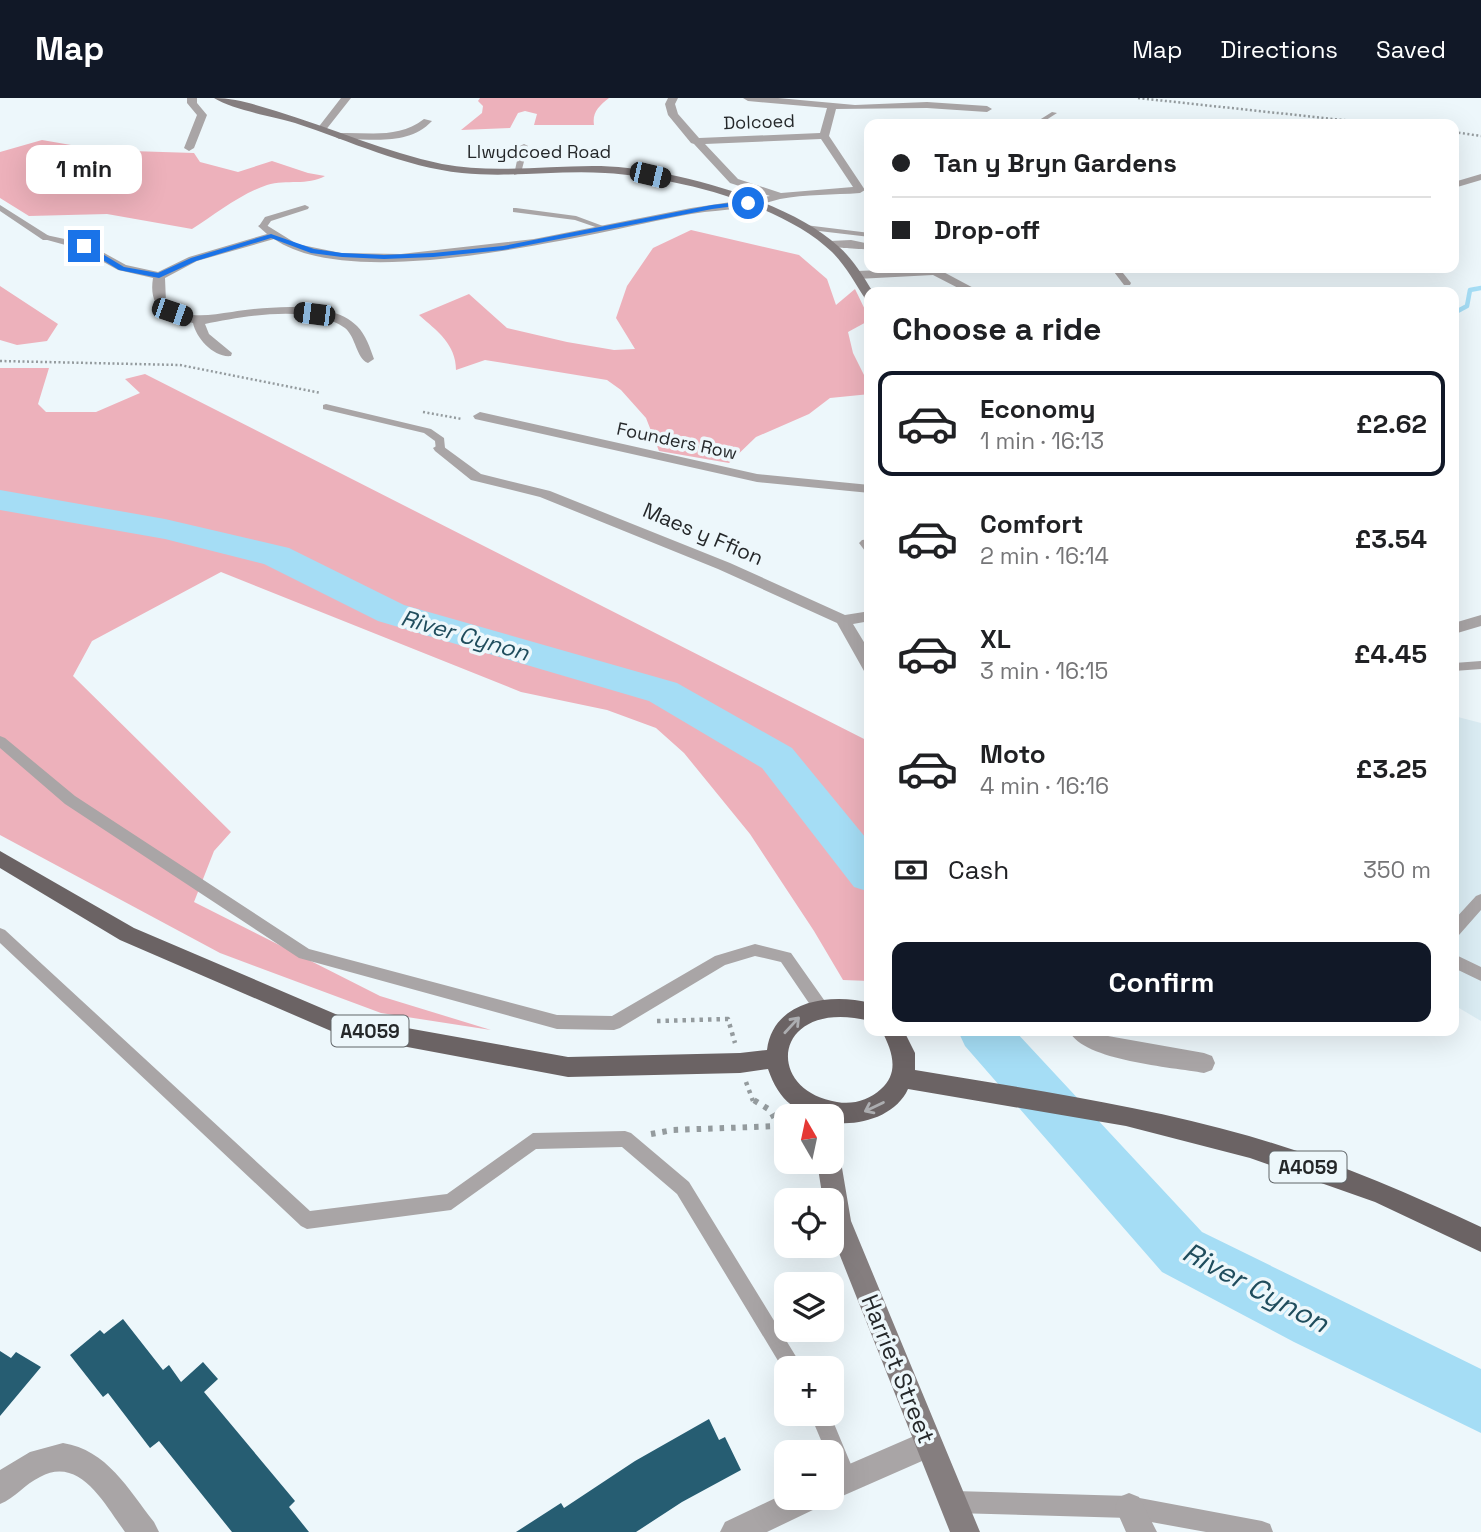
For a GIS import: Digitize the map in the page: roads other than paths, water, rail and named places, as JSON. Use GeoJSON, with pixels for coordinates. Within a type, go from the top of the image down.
{"type":"FeatureCollection","features":[{"type":"Feature","properties":{"kind":"main road","name":"Llwydcoed Road"},"geometry":{"type":"LineString","coordinates":[[219,98],[322,129],[394,155],[444,167],[484,173],[616,170],[703,187],[805,227],[830,244],[864,287]]}},
{"type":"Feature","properties":{"kind":"main road","name":"A4059"},"geometry":{"type":"LineString","coordinates":[[0,858],[127,934],[338,1025],[568,1067],[740,1063],[777,1058]]}},
{"type":"Feature","properties":{"kind":"main road"},"geometry":{"type":"LineString","coordinates":[[806,1104],[791,1092],[781,1076],[777,1058],[780,1041],[789,1026],[803,1014],[821,1007],[854,1007],[864,1010]]}},
{"type":"Feature","properties":{"kind":"main road"},"geometry":{"type":"LineString","coordinates":[[844,1115],[865,1112],[882,1104],[895,1092],[903,1078],[905,1062],[902,1047],[896,1036]]}},
{"type":"Feature","properties":{"kind":"main road","name":"A4059"},"geometry":{"type":"LineString","coordinates":[[903,1078],[1126,1116],[1250,1147],[1381,1192],[1481,1240]]}},
{"type":"Feature","properties":{"kind":"main road","name":"Harriet Street"},"geometry":{"type":"LineString","coordinates":[[831,1174],[839,1221],[965,1532]]}},
{"type":"Feature","properties":{"kind":"street"},"geometry":{"type":"LineString","coordinates":[[189,148],[202,115],[192,103],[192,98]]}},
{"type":"Feature","properties":{"kind":"street"},"geometry":{"type":"LineString","coordinates":[[322,129],[346,98]]}},
{"type":"Feature","properties":{"kind":"street"},"geometry":{"type":"LineString","coordinates":[[673,98],[670,104],[673,115],[694,141],[734,181],[780,196]]}},
{"type":"Feature","properties":{"kind":"street"},"geometry":{"type":"LineString","coordinates":[[748,98],[832,106],[927,105],[986,109]]}},
{"type":"Feature","properties":{"kind":"street"},"geometry":{"type":"LineString","coordinates":[[46,238],[84,246],[122,268],[159,276],[193,259],[267,231],[313,251],[384,257],[503,248],[712,207],[780,196],[860,190],[824,136],[832,106]]}},
{"type":"Feature","properties":{"kind":"street"},"geometry":{"type":"LineString","coordinates":[[339,136],[399,136],[416,132],[427,121]]}},
{"type":"Feature","properties":{"kind":"street","name":"Dolcoed"},"geometry":{"type":"LineString","coordinates":[[694,141],[824,136]]}},
{"type":"Feature","properties":{"kind":"street"},"geometry":{"type":"LineString","coordinates":[[1459,184],[1481,177]]}},
{"type":"Feature","properties":{"kind":"street"},"geometry":{"type":"LineString","coordinates":[[830,244],[864,246]]}},
{"type":"Feature","properties":{"kind":"street"},"geometry":{"type":"LineString","coordinates":[[857,275],[896,273]]}},
{"type":"Feature","properties":{"kind":"street"},"geometry":{"type":"LineString","coordinates":[[939,273],[965,287]]}},
{"type":"Feature","properties":{"kind":"street"},"geometry":{"type":"LineString","coordinates":[[159,276],[156,294],[163,307],[199,321],[270,310],[333,318],[349,325],[362,343],[368,359]]}},
{"type":"Feature","properties":{"kind":"street"},"geometry":{"type":"LineString","coordinates":[[199,321],[199,329],[204,337],[226,353]]}},
{"type":"Feature","properties":{"kind":"street","name":"Founders Row"},"geometry":{"type":"LineString","coordinates":[[480,416],[757,478],[864,488]]}},
{"type":"Feature","properties":{"kind":"street","name":"Maes y Ffion"},"geometry":{"type":"LineString","coordinates":[[440,448],[477,477],[545,494],[724,566],[843,620]]}},
{"type":"Feature","properties":{"kind":"street"},"geometry":{"type":"LineString","coordinates":[[864,617],[843,620],[864,657]]}},
{"type":"Feature","properties":{"kind":"street"},"geometry":{"type":"LineString","coordinates":[[1459,627],[1481,620]]}},
{"type":"Feature","properties":{"kind":"street"},"geometry":{"type":"LineString","coordinates":[[1088,1036],[1103,1045],[1204,1063]]}},
{"type":"Feature","properties":{"kind":"street"},"geometry":{"type":"LineString","coordinates":[[844,1481],[928,1444]]}},
{"type":"Feature","properties":{"kind":"street"},"geometry":{"type":"LineString","coordinates":[[0,1490],[17,1472],[58,1455],[88,1465],[144,1532]]}},
{"type":"Feature","properties":{"kind":"street"},"geometry":{"type":"LineString","coordinates":[[735,1532],[782,1510]]}},
{"type":"Feature","properties":{"kind":"lane"},"geometry":{"type":"LineString","coordinates":[[1044,119],[1054,113]]}},
{"type":"Feature","properties":{"kind":"lane"},"geometry":{"type":"LineString","coordinates":[[517,173],[524,146]]}},
{"type":"Feature","properties":{"kind":"lane"},"geometry":{"type":"LineString","coordinates":[[0,207],[46,238]]}},
{"type":"Feature","properties":{"kind":"lane"},"geometry":{"type":"LineString","coordinates":[[267,231],[268,219],[304,207]]}},
{"type":"Feature","properties":{"kind":"lane"},"geometry":{"type":"LineString","coordinates":[[516,210],[576,218],[607,229]]}},
{"type":"Feature","properties":{"kind":"lane"},"geometry":{"type":"LineString","coordinates":[[805,227],[864,234]]}},
{"type":"Feature","properties":{"kind":"lane"},"geometry":{"type":"LineString","coordinates":[[1119,273],[1127,283]]}},
{"type":"Feature","properties":{"kind":"lane"},"geometry":{"type":"LineString","coordinates":[[326,407],[427,431],[440,440],[440,448]]}},
{"type":"Feature","properties":{"kind":"lane"},"geometry":{"type":"LineString","coordinates":[[1459,667],[1481,665]]}},
{"type":"Feature","properties":{"kind":"lane"},"geometry":{"type":"LineString","coordinates":[[0,741],[70,800],[304,954],[557,1022],[614,1023],[720,960],[755,950],[786,957],[821,1007]]}},
{"type":"Feature","properties":{"kind":"lane"},"geometry":{"type":"LineString","coordinates":[[1459,925],[1481,900]]}},
{"type":"Feature","properties":{"kind":"lane"},"geometry":{"type":"LineString","coordinates":[[0,934],[307,1220],[452,1202],[533,1141],[625,1139],[683,1188],[786,1356]]}},
{"type":"Feature","properties":{"kind":"lane"},"geometry":{"type":"LineString","coordinates":[[1459,963],[1481,975]]}},
{"type":"Feature","properties":{"kind":"lane"},"geometry":{"type":"LineString","coordinates":[[954,1502],[1262,1532]]}},
{"type":"Feature","properties":{"kind":"waterway"},"geometry":{"type":"LineString","coordinates":[[1459,310],[1467,306],[1470,290],[1481,288]]}},
{"type":"Feature","properties":{"kind":"waterway","name":"River Cynon"},"geometry":{"type":"LineString","coordinates":[[0,500],[165,529],[276,556],[391,613],[663,692],[777,758],[864,867]]}},
{"type":"Feature","properties":{"kind":"waterway","name":"River Cynon"},"geometry":{"type":"LineString","coordinates":[[988,1036],[1182,1252],[1481,1402]]}}]}
